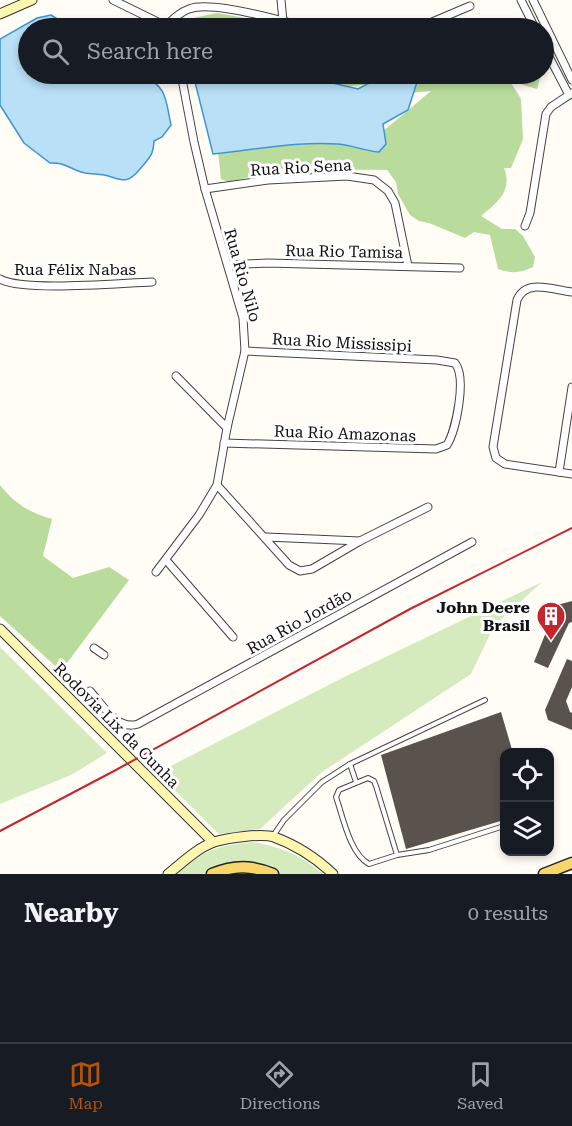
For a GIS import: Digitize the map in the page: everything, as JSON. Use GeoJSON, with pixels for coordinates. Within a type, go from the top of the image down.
{"type":"FeatureCollection","features":[{"type":"Feature","properties":{"kind":"main road"},"geometry":{"type":"LineString","coordinates":[[0,14],[32,0]]}},
{"type":"Feature","properties":{"kind":"main road","name":"Rodovia Lix da Cunha"},"geometry":{"type":"LineString","coordinates":[[0,629],[213,842]]}},
{"type":"Feature","properties":{"kind":"main road"},"geometry":{"type":"LineString","coordinates":[[168,874],[213,842],[272,836],[311,855],[333,874]]}},
{"type":"Feature","properties":{"kind":"main road"},"geometry":{"type":"LineString","coordinates":[[544,874],[572,863]]}},
{"type":"Feature","properties":{"kind":"main road"},"geometry":{"type":"LineString","coordinates":[[212,874],[241,866],[261,869],[273,874]]}},
{"type":"Feature","properties":{"kind":"street"},"geometry":{"type":"LineString","coordinates":[[281,0],[284,18]]}},
{"type":"Feature","properties":{"kind":"street"},"geometry":{"type":"LineString","coordinates":[[521,0],[530,18]]}},
{"type":"Feature","properties":{"kind":"street"},"geometry":{"type":"LineString","coordinates":[[532,0],[541,18]]}},
{"type":"Feature","properties":{"kind":"street"},"geometry":{"type":"LineString","coordinates":[[114,1],[149,18]]}},
{"type":"Feature","properties":{"kind":"street"},"geometry":{"type":"LineString","coordinates":[[442,18],[470,6]]}},
{"type":"Feature","properties":{"kind":"street"},"geometry":{"type":"LineString","coordinates":[[178,18],[190,8],[198,7],[222,8],[270,18]]}},
{"type":"Feature","properties":{"kind":"street"},"geometry":{"type":"LineString","coordinates":[[554,44],[572,80]]}},
{"type":"Feature","properties":{"kind":"street"},"geometry":{"type":"LineString","coordinates":[[525,226],[530,213],[546,114],[551,107],[570,94],[554,66]]}},
{"type":"Feature","properties":{"kind":"street","name":"Rua Rio Nilo"},"geometry":{"type":"LineString","coordinates":[[156,572],[199,516],[217,485],[227,428],[245,351],[243,318],[205,189],[183,84]]}},
{"type":"Feature","properties":{"kind":"street","name":"Rua Rio Sena"},"geometry":{"type":"LineString","coordinates":[[205,189],[268,180],[347,176],[374,180],[388,191],[395,203],[408,266]]}},
{"type":"Feature","properties":{"kind":"street","name":"Rua Rio Tamisa"},"geometry":{"type":"LineString","coordinates":[[228,265],[267,263],[460,268]]}},
{"type":"Feature","properties":{"kind":"street","name":"Rua Félix Nabas"},"geometry":{"type":"LineString","coordinates":[[0,279],[30,286],[152,282]]}},
{"type":"Feature","properties":{"kind":"street"},"geometry":{"type":"LineString","coordinates":[[572,292],[532,286],[522,291],[517,300],[493,447],[496,458],[505,464],[572,474]]}},
{"type":"Feature","properties":{"kind":"street","name":"Rua Rio Mississipi"},"geometry":{"type":"LineString","coordinates":[[245,351],[437,360],[454,363],[461,379],[451,438],[447,446],[429,449]]}},
{"type":"Feature","properties":{"kind":"street"},"geometry":{"type":"LineString","coordinates":[[176,376],[227,428]]}},
{"type":"Feature","properties":{"kind":"street"},"geometry":{"type":"LineString","coordinates":[[559,472],[572,387]]}},
{"type":"Feature","properties":{"kind":"street","name":"Rua Rio Amazonas"},"geometry":{"type":"LineString","coordinates":[[224,443],[429,449]]}},
{"type":"Feature","properties":{"kind":"street"},"geometry":{"type":"LineString","coordinates":[[217,485],[289,565],[300,571],[321,565],[360,542],[429,507]]}},
{"type":"Feature","properties":{"kind":"street"},"geometry":{"type":"LineString","coordinates":[[266,537],[360,542]]}},
{"type":"Feature","properties":{"kind":"street","name":"Rua Rio Jordão"},"geometry":{"type":"LineString","coordinates":[[90,691],[119,723],[128,726],[138,724],[472,542]]}},
{"type":"Feature","properties":{"kind":"street"},"geometry":{"type":"LineString","coordinates":[[166,560],[233,637]]}},
{"type":"Feature","properties":{"kind":"street"},"geometry":{"type":"LineString","coordinates":[[94,648],[104,656]]}},
{"type":"Feature","properties":{"kind":"lane"},"geometry":{"type":"LineString","coordinates":[[272,836],[284,820],[322,782],[350,764],[485,700]]}},
{"type":"Feature","properties":{"kind":"lane"},"geometry":{"type":"LineString","coordinates":[[350,764],[356,782]]}},
{"type":"Feature","properties":{"kind":"lane"},"geometry":{"type":"LineString","coordinates":[[397,855],[374,781],[368,778],[339,790],[336,794],[354,848],[359,856],[369,864],[397,855],[429,850],[500,827]]}},
{"type":"Feature","properties":{"kind":"green space"},"geometry":{"type":"Polygon","coordinates":[[[217,13],[245,18],[193,18],[217,13]]]}},
{"type":"Feature","properties":{"kind":"green space"},"geometry":{"type":"Polygon","coordinates":[[[332,84],[370,84],[344,87],[332,84]]]}},
{"type":"Feature","properties":{"kind":"green space"},"geometry":{"type":"Polygon","coordinates":[[[392,84],[512,84],[521,99],[523,139],[511,168],[504,168],[506,183],[502,196],[481,216],[502,229],[515,229],[523,236],[535,257],[533,267],[516,272],[498,269],[490,235],[474,232],[465,238],[419,221],[410,215],[398,194],[396,182],[387,170],[282,169],[229,182],[221,179],[218,152],[248,131],[376,137],[431,91],[408,93],[392,84]]]}},
{"type":"Feature","properties":{"kind":"green space"},"geometry":{"type":"Polygon","coordinates":[[[520,84],[538,84],[537,89],[520,84]]]}},
{"type":"Feature","properties":{"kind":"green space"},"geometry":{"type":"Polygon","coordinates":[[[0,485],[23,507],[52,519],[43,556],[73,578],[109,567],[129,580],[61,671],[0,616],[0,485]]]}},
{"type":"Feature","properties":{"kind":"green space"},"geometry":{"type":"Polygon","coordinates":[[[542,582],[494,626],[471,674],[322,772],[260,829],[219,834],[157,773],[348,675],[542,582]]]}},
{"type":"Feature","properties":{"kind":"green space"},"geometry":{"type":"Polygon","coordinates":[[[0,647],[107,753],[71,775],[0,804],[0,647]]]}},
{"type":"Feature","properties":{"kind":"green space"},"geometry":{"type":"Polygon","coordinates":[[[253,842],[291,853],[323,874],[279,874],[272,869],[249,862],[225,865],[203,874],[176,874],[211,850],[253,842]]]}},
{"type":"Feature","properties":{"kind":"water"},"geometry":{"type":"Polygon","coordinates":[[[51,15],[56,18],[37,18],[51,15]]]}},
{"type":"Feature","properties":{"kind":"water"},"geometry":{"type":"Polygon","coordinates":[[[18,29],[18,84],[156,84],[164,94],[171,125],[162,137],[154,141],[150,156],[131,178],[124,180],[85,173],[50,163],[24,143],[0,105],[0,39],[18,29]]]}},
{"type":"Feature","properties":{"kind":"water"},"geometry":{"type":"Polygon","coordinates":[[[196,84],[336,84],[358,89],[367,84],[416,84],[408,110],[383,124],[386,144],[379,152],[322,143],[213,154],[196,84]]]}},
{"type":"Feature","properties":{"kind":"building","name":"John Deere Brasil"},"geometry":{"type":"Polygon","coordinates":[[[572,601],[572,622],[569,623],[548,668],[534,662],[557,605],[572,601]]]}},
{"type":"Feature","properties":{"kind":"building","name":"John Deere Brasil"},"geometry":{"type":"Polygon","coordinates":[[[567,659],[572,661],[572,687],[566,701],[572,713],[572,730],[548,720],[545,710],[567,659]]]}},
{"type":"Feature","properties":{"kind":"building"},"geometry":{"type":"Polygon","coordinates":[[[501,712],[512,748],[500,748],[500,821],[406,849],[381,755],[501,712]]]}},
{"type":"Feature","properties":{"kind":"railway"},"geometry":{"type":"LineString","coordinates":[[0,831],[410,609],[572,528]]}},
{"type":"Feature","properties":{"kind":"place","name":"John Deere Brasil"},"geometry":{"type":"Point","coordinates":[551,642]}}]}
